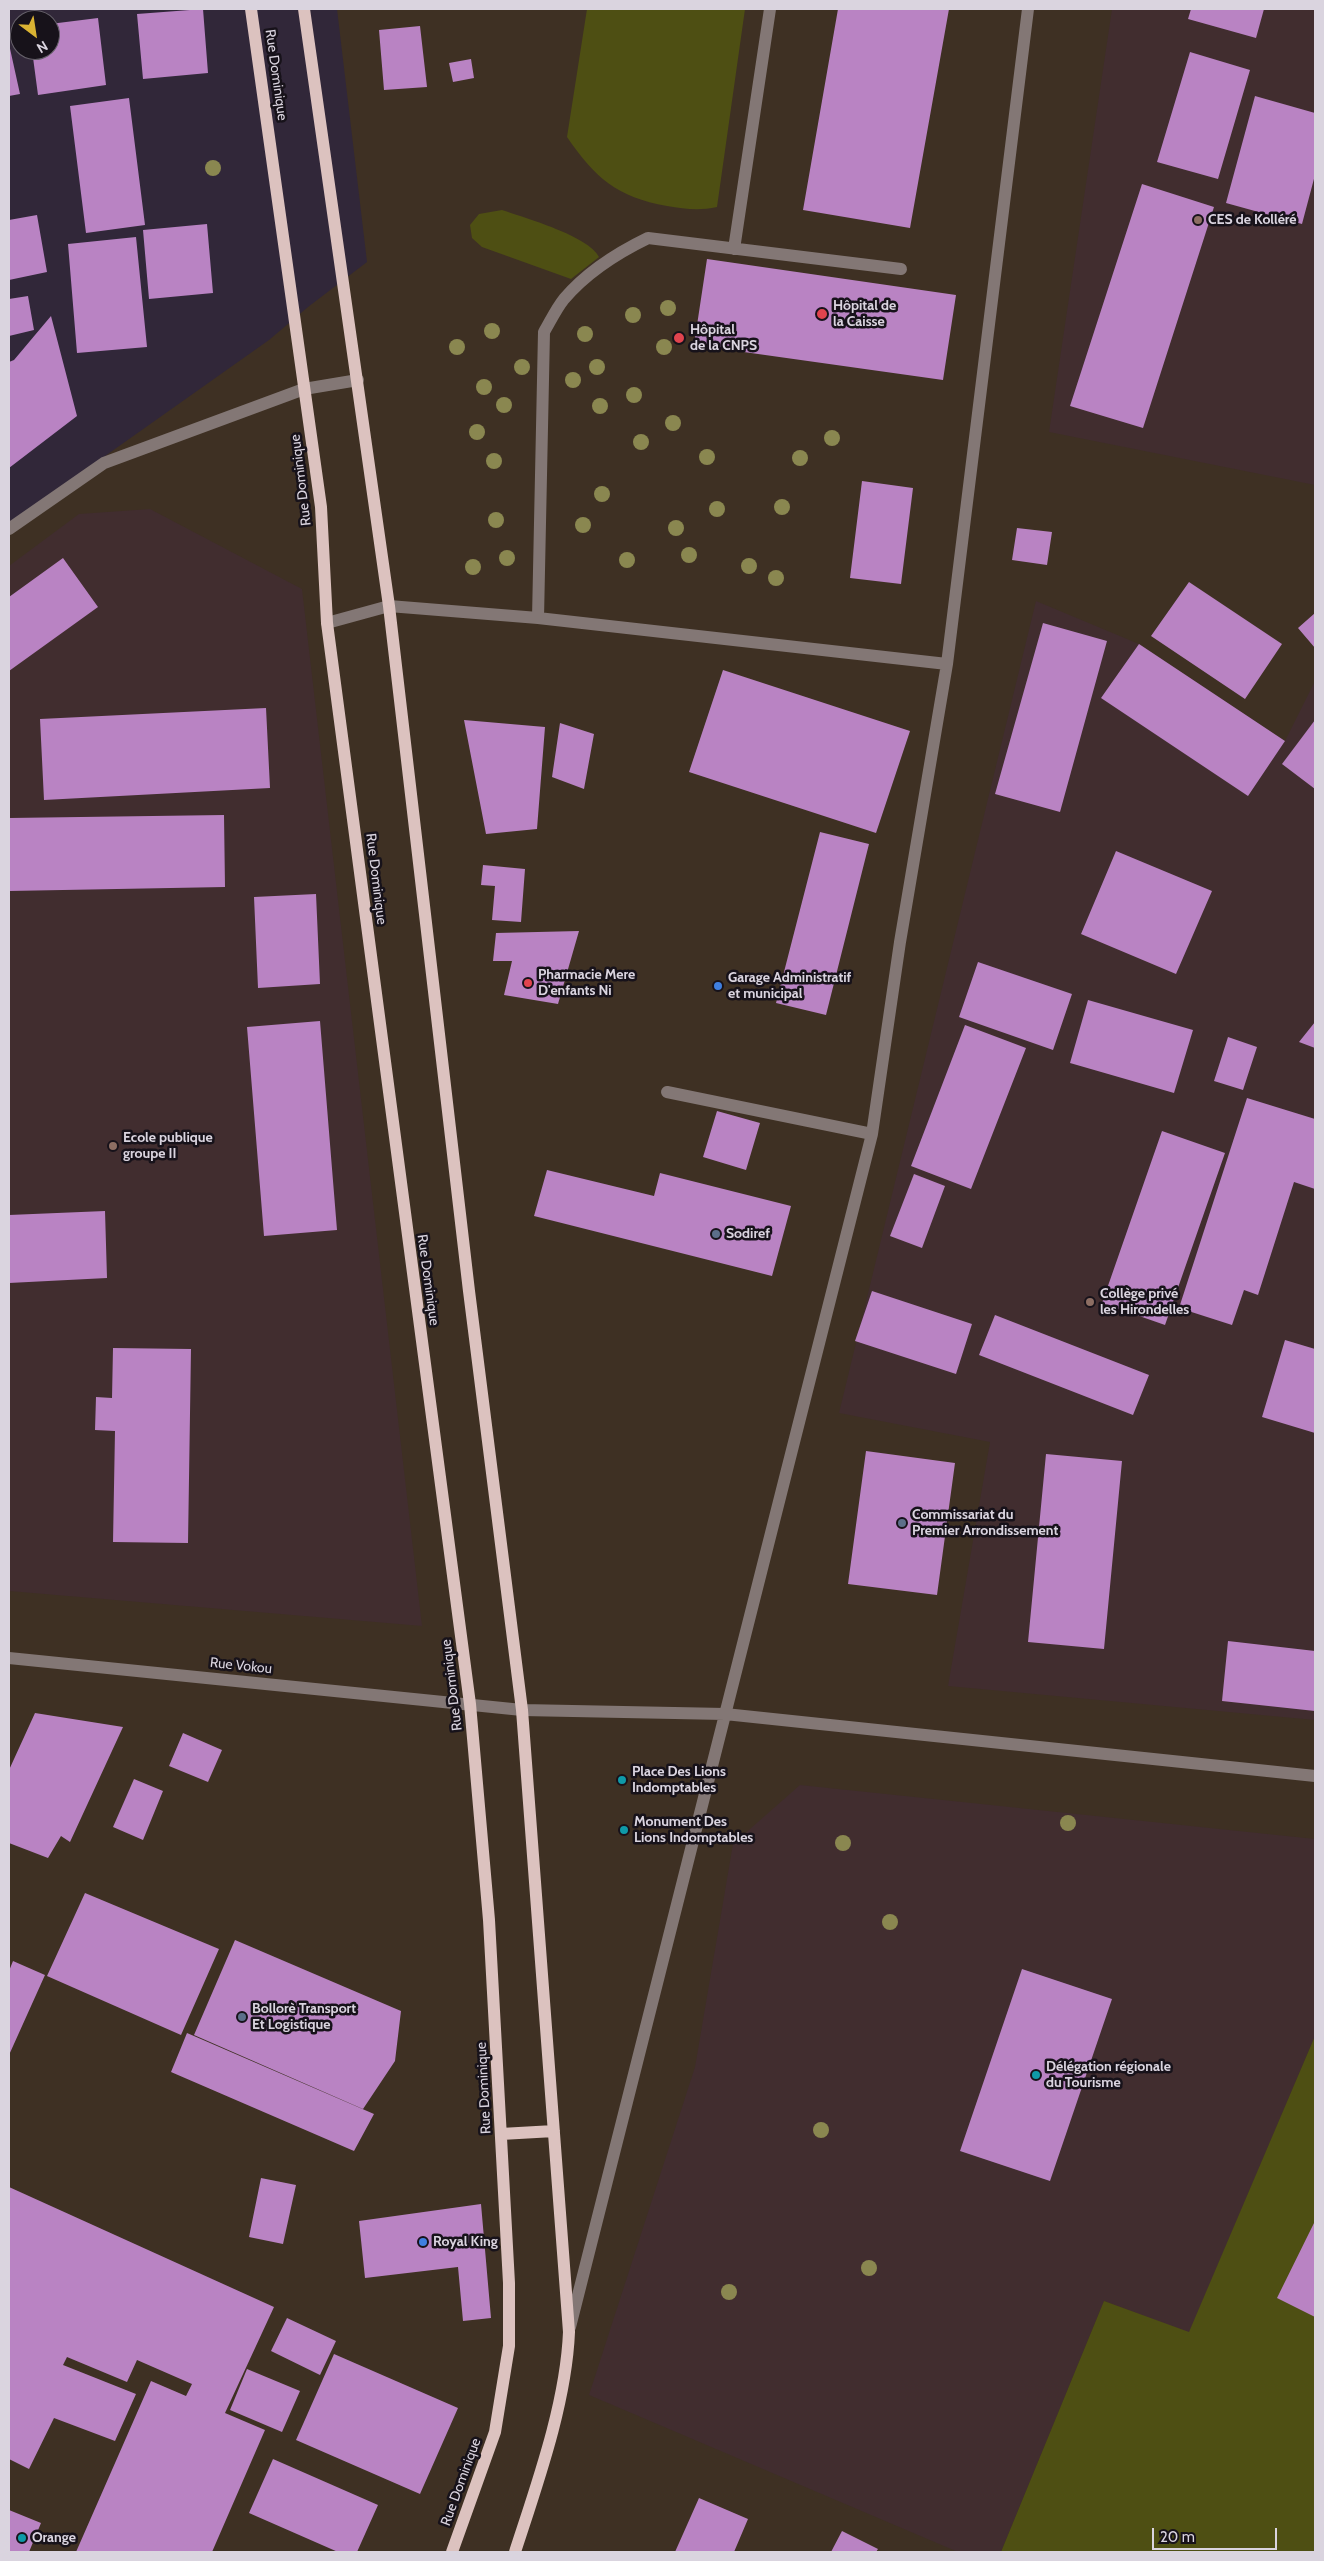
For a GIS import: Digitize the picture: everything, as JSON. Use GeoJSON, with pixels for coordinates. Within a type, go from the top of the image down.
{"type":"FeatureCollection","features":[{"type":"Feature","properties":{"kind":"main road","name":"Rue Dominique"},"geometry":{"type":"LineString","coordinates":[[252,9],[321,507],[327,623],[470,1704],[490,1920],[510,2346],[495,2432],[452,2552]]}},
{"type":"Feature","properties":{"kind":"main road"},"geometry":{"type":"LineString","coordinates":[[304,9],[389,606],[469,1291],[522,1710],[569,2332],[564,2382],[515,2552]]}},
{"type":"Feature","properties":{"kind":"main road"},"geometry":{"type":"LineString","coordinates":[[501,2134],[554,2131]]}},
{"type":"Feature","properties":{"kind":"street"},"geometry":{"type":"LineString","coordinates":[[734,249],[770,9]]}},
{"type":"Feature","properties":{"kind":"street"},"geometry":{"type":"LineString","coordinates":[[569,2332],[872,1134],[900,942],[948,664],[1028,9]]}},
{"type":"Feature","properties":{"kind":"street"},"geometry":{"type":"LineString","coordinates":[[538,618],[544,332],[563,300],[584,279],[620,252],[648,238],[901,269]]}},
{"type":"Feature","properties":{"kind":"street"},"geometry":{"type":"LineString","coordinates":[[9,529],[104,463],[304,389],[358,380]]}},
{"type":"Feature","properties":{"kind":"street"},"geometry":{"type":"LineString","coordinates":[[327,623],[389,606],[538,618],[948,664]]}},
{"type":"Feature","properties":{"kind":"street"},"geometry":{"type":"LineString","coordinates":[[667,1092],[872,1134]]}},
{"type":"Feature","properties":{"kind":"street","name":"Rue Vokou"},"geometry":{"type":"LineString","coordinates":[[9,1658],[522,1710],[725,1714],[1315,1776]]}},
{"type":"Feature","properties":{"kind":"shaded area"},"geometry":{"type":"Polygon","coordinates":[[[337,9],[1315,9],[1315,2552],[9,2552],[9,524],[269,340],[308,307],[367,262],[337,9]]]}},
{"type":"Feature","properties":{"kind":"shaded area"},"geometry":{"type":"Polygon","coordinates":[[[587,9],[745,9],[717,207],[692,209],[667,206],[649,202],[621,191],[587,164],[567,137],[587,9]]]}},
{"type":"Feature","properties":{"kind":"shaded area","name":"CES de Kolléré"},"geometry":{"type":"Polygon","coordinates":[[[1112,9],[1315,9],[1315,485],[1049,432],[1112,9]]]}},
{"type":"Feature","properties":{"kind":"shaded area"},"geometry":{"type":"Polygon","coordinates":[[[502,210],[570,235],[593,249],[599,257],[571,279],[482,247],[472,238],[470,225],[479,214],[502,210]]]}},
{"type":"Feature","properties":{"kind":"shaded area"},"geometry":{"type":"Polygon","coordinates":[[[150,509],[302,589],[422,1626],[9,1591],[9,566],[79,514],[150,509]]]}},
{"type":"Feature","properties":{"kind":"shaded area","name":"Collège privé les Hirondelles"},"geometry":{"type":"Polygon","coordinates":[[[1036,601],[1139,644],[1285,741],[1315,681],[1315,1720],[948,1686],[990,1442],[839,1413],[1036,601]]]}},
{"type":"Feature","properties":{"kind":"shaded area"},"geometry":{"type":"Polygon","coordinates":[[[800,1785],[1315,1839],[1315,2036],[1189,2333],[1104,2301],[1001,2552],[958,2552],[589,2395],[695,2067],[733,1844],[800,1785]]]}},
{"type":"Feature","properties":{"kind":"shaded area"},"geometry":{"type":"Polygon","coordinates":[[[1315,2036],[1315,2552],[1001,2552],[1104,2301],[1189,2332],[1315,2036]]]}},
{"type":"Feature","properties":{"kind":"building"},"geometry":{"type":"Polygon","coordinates":[[[203,9],[208,73],[143,79],[137,14],[203,9]]]}},
{"type":"Feature","properties":{"kind":"building"},"geometry":{"type":"Polygon","coordinates":[[[838,9],[949,9],[910,228],[803,210],[838,9]]]}},
{"type":"Feature","properties":{"kind":"building"},"geometry":{"type":"Polygon","coordinates":[[[1191,9],[1264,9],[1256,38],[1188,19],[1191,9]]]}},
{"type":"Feature","properties":{"kind":"building"},"geometry":{"type":"Polygon","coordinates":[[[98,18],[106,85],[38,95],[33,60],[60,60],[60,23],[98,18]]]}},
{"type":"Feature","properties":{"kind":"building"},"geometry":{"type":"Polygon","coordinates":[[[420,26],[427,87],[384,90],[379,30],[420,26]]]}},
{"type":"Feature","properties":{"kind":"building"},"geometry":{"type":"Polygon","coordinates":[[[9,44],[10,60],[13,60],[20,94],[9,96],[9,44]]]}},
{"type":"Feature","properties":{"kind":"building"},"geometry":{"type":"Polygon","coordinates":[[[1190,52],[1250,70],[1218,179],[1157,162],[1190,52]]]}},
{"type":"Feature","properties":{"kind":"building"},"geometry":{"type":"Polygon","coordinates":[[[471,59],[474,78],[453,82],[449,63],[471,59]]]}},
{"type":"Feature","properties":{"kind":"building"},"geometry":{"type":"Polygon","coordinates":[[[1255,96],[1315,113],[1315,175],[1302,224],[1226,203],[1255,96]]]}},
{"type":"Feature","properties":{"kind":"building"},"geometry":{"type":"Polygon","coordinates":[[[129,98],[145,225],[86,233],[70,106],[129,98]]]}},
{"type":"Feature","properties":{"kind":"building"},"geometry":{"type":"Polygon","coordinates":[[[1142,184],[1214,207],[1143,428],[1070,406],[1142,184]]]}},
{"type":"Feature","properties":{"kind":"building"},"geometry":{"type":"Polygon","coordinates":[[[37,215],[47,272],[9,280],[9,220],[37,215]]]}},
{"type":"Feature","properties":{"kind":"building"},"geometry":{"type":"Polygon","coordinates":[[[207,224],[213,293],[149,299],[143,230],[207,224]]]}},
{"type":"Feature","properties":{"kind":"building"},"geometry":{"type":"Polygon","coordinates":[[[136,237],[147,347],[77,353],[68,244],[136,237]]]}},
{"type":"Feature","properties":{"kind":"building"},"geometry":{"type":"Polygon","coordinates":[[[707,259],[956,295],[943,380],[694,345],[707,259]]]}},
{"type":"Feature","properties":{"kind":"building"},"geometry":{"type":"Polygon","coordinates":[[[28,296],[34,330],[9,336],[9,299],[28,296]]]}},
{"type":"Feature","properties":{"kind":"building"},"geometry":{"type":"Polygon","coordinates":[[[51,316],[77,416],[9,468],[9,362],[14,360],[51,316]]]}},
{"type":"Feature","properties":{"kind":"building"},"geometry":{"type":"Polygon","coordinates":[[[862,481],[913,488],[901,584],[850,578],[862,481]]]}},
{"type":"Feature","properties":{"kind":"building"},"geometry":{"type":"Polygon","coordinates":[[[1017,528],[1052,532],[1047,565],[1012,560],[1017,528]]]}},
{"type":"Feature","properties":{"kind":"building"},"geometry":{"type":"Polygon","coordinates":[[[63,558],[98,607],[9,671],[9,597],[63,558]]]}},
{"type":"Feature","properties":{"kind":"building"},"geometry":{"type":"Polygon","coordinates":[[[1189,582],[1282,644],[1245,699],[1151,636],[1189,582]]]}},
{"type":"Feature","properties":{"kind":"building"},"geometry":{"type":"Polygon","coordinates":[[[1315,613],[1315,648],[1298,628],[1315,613]]]}},
{"type":"Feature","properties":{"kind":"building"},"geometry":{"type":"Polygon","coordinates":[[[1043,623],[1107,641],[1060,812],[995,794],[1043,623]]]}},
{"type":"Feature","properties":{"kind":"building"},"geometry":{"type":"Polygon","coordinates":[[[1139,644],[1285,741],[1248,796],[1101,698],[1139,644]]]}},
{"type":"Feature","properties":{"kind":"building"},"geometry":{"type":"Polygon","coordinates":[[[723,670],[910,731],[876,833],[689,772],[723,670]]]}},
{"type":"Feature","properties":{"kind":"building"},"geometry":{"type":"Polygon","coordinates":[[[266,708],[270,788],[44,800],[40,719],[266,708]]]}},
{"type":"Feature","properties":{"kind":"building"},"geometry":{"type":"Polygon","coordinates":[[[464,720],[545,727],[537,829],[486,834],[464,720]]]}},
{"type":"Feature","properties":{"kind":"building"},"geometry":{"type":"Polygon","coordinates":[[[1315,720],[1315,789],[1282,764],[1315,720]]]}},
{"type":"Feature","properties":{"kind":"building"},"geometry":{"type":"Polygon","coordinates":[[[560,723],[594,734],[584,789],[552,777],[560,723]]]}},
{"type":"Feature","properties":{"kind":"building"},"geometry":{"type":"Polygon","coordinates":[[[224,815],[225,887],[9,891],[9,818],[224,815]]]}},
{"type":"Feature","properties":{"kind":"building"},"geometry":{"type":"Polygon","coordinates":[[[820,832],[869,844],[826,1015],[776,1003],[820,832]]]}},
{"type":"Feature","properties":{"kind":"building"},"geometry":{"type":"Polygon","coordinates":[[[1116,851],[1212,891],[1176,974],[1081,934],[1116,851]]]}},
{"type":"Feature","properties":{"kind":"building"},"geometry":{"type":"Polygon","coordinates":[[[483,865],[525,869],[521,922],[492,920],[495,886],[481,885],[483,865]]]}},
{"type":"Feature","properties":{"kind":"building"},"geometry":{"type":"Polygon","coordinates":[[[316,894],[320,984],[258,988],[254,897],[316,894]]]}},
{"type":"Feature","properties":{"kind":"building"},"geometry":{"type":"Polygon","coordinates":[[[579,931],[558,1004],[504,995],[512,961],[493,961],[496,933],[579,931]]]}},
{"type":"Feature","properties":{"kind":"building"},"geometry":{"type":"Polygon","coordinates":[[[978,962],[1072,994],[1053,1050],[959,1017],[978,962]]]}},
{"type":"Feature","properties":{"kind":"building"},"geometry":{"type":"Polygon","coordinates":[[[1088,1000],[1193,1030],[1174,1093],[1070,1063],[1088,1000]]]}},
{"type":"Feature","properties":{"kind":"building"},"geometry":{"type":"Polygon","coordinates":[[[320,1021],[337,1230],[264,1236],[247,1027],[320,1021]]]}},
{"type":"Feature","properties":{"kind":"building"},"geometry":{"type":"Polygon","coordinates":[[[1315,1022],[1315,1048],[1299,1042],[1315,1022]]]}},
{"type":"Feature","properties":{"kind":"building"},"geometry":{"type":"Polygon","coordinates":[[[965,1025],[1026,1048],[971,1189],[911,1166],[965,1025]]]}},
{"type":"Feature","properties":{"kind":"building"},"geometry":{"type":"Polygon","coordinates":[[[1228,1037],[1257,1047],[1243,1090],[1214,1081],[1228,1037]]]}},
{"type":"Feature","properties":{"kind":"building"},"geometry":{"type":"Polygon","coordinates":[[[1247,1098],[1315,1119],[1315,1189],[1294,1182],[1258,1295],[1244,1290],[1232,1325],[1179,1308],[1247,1098]]]}},
{"type":"Feature","properties":{"kind":"building"},"geometry":{"type":"Polygon","coordinates":[[[717,1111],[760,1123],[746,1170],[703,1157],[717,1111]]]}},
{"type":"Feature","properties":{"kind":"building"},"geometry":{"type":"Polygon","coordinates":[[[1162,1131],[1225,1153],[1165,1325],[1102,1303],[1162,1131]]]}},
{"type":"Feature","properties":{"kind":"building"},"geometry":{"type":"Polygon","coordinates":[[[547,1170],[654,1196],[660,1173],[791,1206],[772,1276],[534,1216],[547,1170]]]}},
{"type":"Feature","properties":{"kind":"building"},"geometry":{"type":"Polygon","coordinates":[[[914,1174],[945,1186],[922,1248],[890,1236],[914,1174]]]}},
{"type":"Feature","properties":{"kind":"building"},"geometry":{"type":"Polygon","coordinates":[[[105,1211],[107,1278],[9,1283],[9,1215],[105,1211]]]}},
{"type":"Feature","properties":{"kind":"building"},"geometry":{"type":"Polygon","coordinates":[[[872,1291],[972,1324],[956,1374],[855,1341],[872,1291]]]}},
{"type":"Feature","properties":{"kind":"building"},"geometry":{"type":"Polygon","coordinates":[[[995,1315],[1149,1375],[1133,1415],[979,1355],[995,1315]]]}},
{"type":"Feature","properties":{"kind":"building"},"geometry":{"type":"Polygon","coordinates":[[[1285,1340],[1315,1349],[1315,1433],[1262,1417],[1285,1340]]]}},
{"type":"Feature","properties":{"kind":"building"},"geometry":{"type":"Polygon","coordinates":[[[113,1348],[191,1349],[188,1543],[113,1542],[115,1431],[95,1430],[96,1397],[112,1398],[113,1348]]]}},
{"type":"Feature","properties":{"kind":"building","name":"Commissariat du Premier Arrondissement"},"geometry":{"type":"Polygon","coordinates":[[[866,1451],[955,1463],[937,1595],[848,1584],[866,1451]]]}},
{"type":"Feature","properties":{"kind":"building"},"geometry":{"type":"Polygon","coordinates":[[[1046,1454],[1122,1461],[1104,1649],[1028,1642],[1046,1454]]]}},
{"type":"Feature","properties":{"kind":"building"},"geometry":{"type":"Polygon","coordinates":[[[1228,1641],[1315,1651],[1315,1711],[1222,1701],[1228,1641]]]}},
{"type":"Feature","properties":{"kind":"building"},"geometry":{"type":"Polygon","coordinates":[[[35,1713],[123,1727],[70,1842],[61,1836],[48,1858],[9,1843],[9,1770],[35,1713]]]}},
{"type":"Feature","properties":{"kind":"building"},"geometry":{"type":"Polygon","coordinates":[[[183,1733],[222,1750],[208,1782],[169,1766],[183,1733]]]}},
{"type":"Feature","properties":{"kind":"building"},"geometry":{"type":"Polygon","coordinates":[[[134,1779],[163,1791],[143,1840],[113,1827],[134,1779]]]}},
{"type":"Feature","properties":{"kind":"building"},"geometry":{"type":"Polygon","coordinates":[[[85,1893],[219,1949],[181,2035],[47,1976],[85,1893]]]}},
{"type":"Feature","properties":{"kind":"building"},"geometry":{"type":"Polygon","coordinates":[[[235,1940],[401,2011],[395,2061],[363,2109],[194,2035],[235,1940]]]}},
{"type":"Feature","properties":{"kind":"building"},"geometry":{"type":"Polygon","coordinates":[[[13,1961],[45,1975],[9,2055],[9,1971],[13,1961]]]}},
{"type":"Feature","properties":{"kind":"building","name":"Délégation régionale du Tourisme"},"geometry":{"type":"Polygon","coordinates":[[[1022,1969],[1112,1999],[1050,2181],[960,2151],[1022,1969]]]}},
{"type":"Feature","properties":{"kind":"building"},"geometry":{"type":"Polygon","coordinates":[[[187,2033],[374,2114],[354,2151],[171,2072],[187,2033]]]}},
{"type":"Feature","properties":{"kind":"building"},"geometry":{"type":"Polygon","coordinates":[[[261,2178],[296,2185],[283,2244],[249,2237],[261,2178]]]}},
{"type":"Feature","properties":{"kind":"building"},"geometry":{"type":"Polygon","coordinates":[[[9,2187],[274,2307],[225,2413],[265,2430],[212,2552],[76,2552],[151,2381],[186,2396],[192,2384],[137,2360],[127,2382],[67,2357],[63,2365],[136,2394],[115,2441],[54,2418],[29,2469],[9,2459],[9,2187]]]}},
{"type":"Feature","properties":{"kind":"building","name":"Royal King"},"geometry":{"type":"Polygon","coordinates":[[[481,2204],[491,2318],[463,2321],[458,2267],[365,2278],[359,2221],[481,2204]]]}},
{"type":"Feature","properties":{"kind":"building"},"geometry":{"type":"Polygon","coordinates":[[[1315,2221],[1315,2317],[1277,2298],[1315,2221]]]}},
{"type":"Feature","properties":{"kind":"building"},"geometry":{"type":"Polygon","coordinates":[[[287,2318],[336,2341],[320,2375],[271,2351],[287,2318]]]}},
{"type":"Feature","properties":{"kind":"building"},"geometry":{"type":"Polygon","coordinates":[[[334,2354],[458,2408],[420,2494],[296,2440],[334,2354]]]}},
{"type":"Feature","properties":{"kind":"building"},"geometry":{"type":"Polygon","coordinates":[[[247,2369],[300,2391],[282,2432],[230,2410],[247,2369]]]}},
{"type":"Feature","properties":{"kind":"building"},"geometry":{"type":"Polygon","coordinates":[[[273,2459],[378,2505],[357,2552],[338,2552],[249,2513],[273,2459]]]}},
{"type":"Feature","properties":{"kind":"building"},"geometry":{"type":"Polygon","coordinates":[[[699,2498],[748,2519],[734,2552],[675,2552],[699,2498]]]}},
{"type":"Feature","properties":{"kind":"building","name":"Orange"},"geometry":{"type":"Polygon","coordinates":[[[9,2510],[41,2523],[29,2552],[9,2552],[9,2510]]]}},
{"type":"Feature","properties":{"kind":"building"},"geometry":{"type":"Polygon","coordinates":[[[842,2531],[878,2549],[876,2552],[831,2552],[842,2531]]]}},
{"type":"Feature","properties":{"kind":"place","name":"CES de Kolléré"},"geometry":{"type":"Point","coordinates":[1198,220]}},
{"type":"Feature","properties":{"kind":"place","name":"Hôpital de la Caisse"},"geometry":{"type":"Point","coordinates":[822,314]}},
{"type":"Feature","properties":{"kind":"place","name":"Hôpital de la CNPS"},"geometry":{"type":"Point","coordinates":[679,338]}},
{"type":"Feature","properties":{"kind":"place","name":"Pharmacie Mere D'enfants Ni"},"geometry":{"type":"Point","coordinates":[528,983]}},
{"type":"Feature","properties":{"kind":"place","name":"Garage Administratif et municipal"},"geometry":{"type":"Point","coordinates":[718,986]}},
{"type":"Feature","properties":{"kind":"place","name":"Ecole publique groupe II"},"geometry":{"type":"Point","coordinates":[113,1146]}},
{"type":"Feature","properties":{"kind":"place","name":"Sodiref"},"geometry":{"type":"Point","coordinates":[716,1234]}},
{"type":"Feature","properties":{"kind":"place","name":"Collège privé les Hirondelles"},"geometry":{"type":"Point","coordinates":[1090,1302]}},
{"type":"Feature","properties":{"kind":"place","name":"Commissariat du Premier Arrondissement"},"geometry":{"type":"Point","coordinates":[902,1523]}},
{"type":"Feature","properties":{"kind":"place","name":"Place Des Lions Indomptables"},"geometry":{"type":"Point","coordinates":[622,1780]}},
{"type":"Feature","properties":{"kind":"place","name":"Monument Des Lions Indomptables"},"geometry":{"type":"Point","coordinates":[624,1830]}},
{"type":"Feature","properties":{"kind":"place","name":"Bollorè Transport Et Logistique"},"geometry":{"type":"Point","coordinates":[242,2017]}},
{"type":"Feature","properties":{"kind":"place","name":"Délégation régionale du Tourisme"},"geometry":{"type":"Point","coordinates":[1036,2075]}},
{"type":"Feature","properties":{"kind":"place","name":"Royal King"},"geometry":{"type":"Point","coordinates":[423,2242]}},
{"type":"Feature","properties":{"kind":"place","name":"Orange"},"geometry":{"type":"Point","coordinates":[22,2538]}}]}
